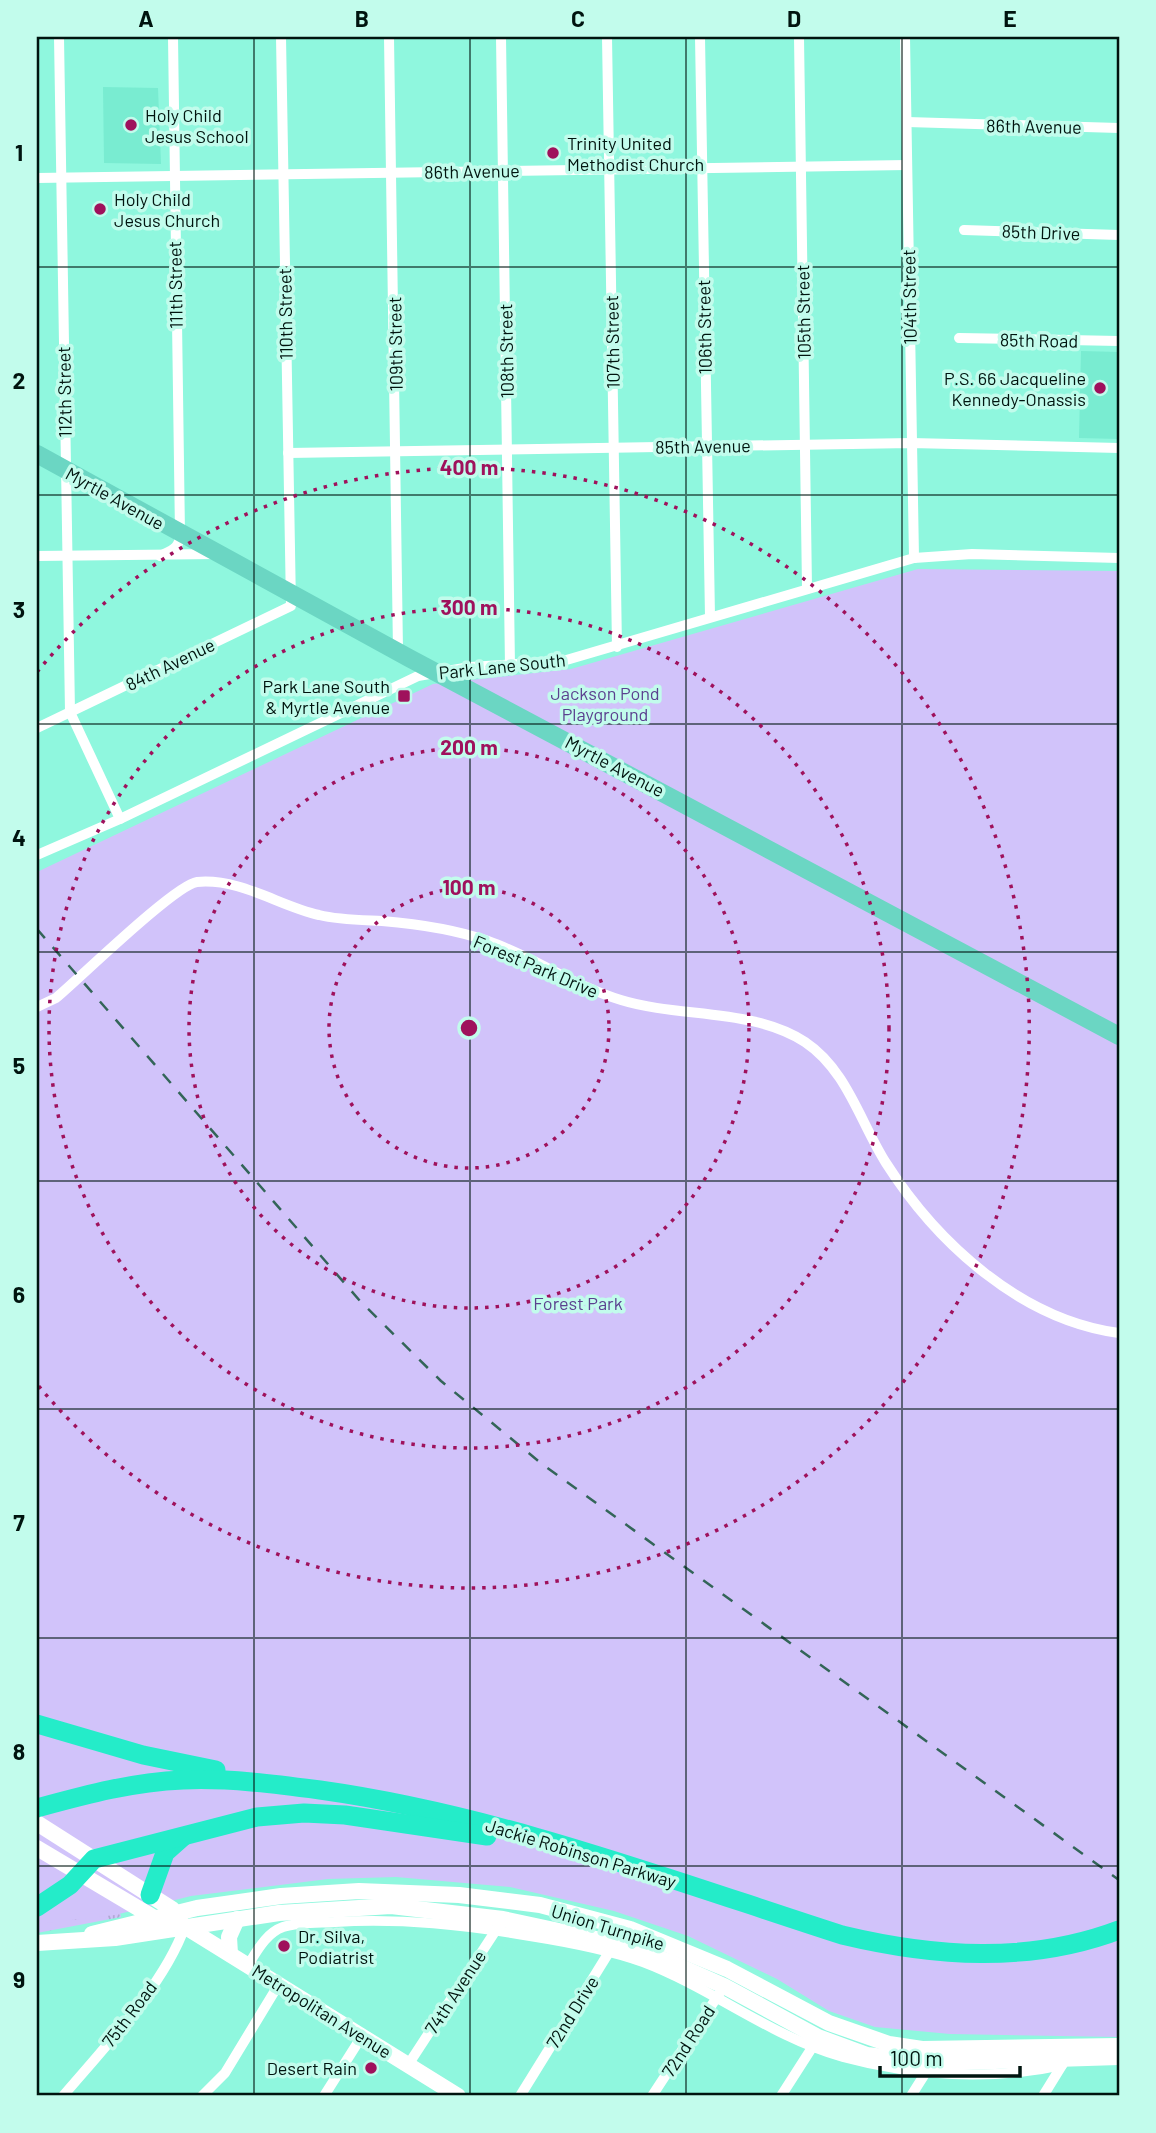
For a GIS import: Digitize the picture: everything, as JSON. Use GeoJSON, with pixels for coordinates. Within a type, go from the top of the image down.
{"type":"FeatureCollection","features":[{"type":"Feature","properties":{"kind":"highway"},"geometry":{"type":"LineString","coordinates":[[37,1724],[143,1755],[253,1775],[275,1784]]}},
{"type":"Feature","properties":{"kind":"highway","name":"Jackie Robinson Parkway"},"geometry":{"type":"LineString","coordinates":[[44,1814],[93,1792],[163,1781],[214,1779],[275,1784],[379,1799],[506,1828],[842,1935],[886,1945],[960,1955],[1007,1953],[1081,1942],[1119,1930]]}},
{"type":"Feature","properties":{"kind":"highway","name":"Jackie Robinson Parkway"},"geometry":{"type":"LineString","coordinates":[[44,1814],[146,1795],[233,1792],[368,1810],[487,1836],[594,1864],[844,1948],[911,1961],[971,1965],[1041,1961],[1119,1942]]}},
{"type":"Feature","properties":{"kind":"highway"},"geometry":{"type":"LineString","coordinates":[[37,1907],[70,1885],[87,1865],[190,1832],[250,1818],[318,1813],[373,1817],[487,1836]]}},
{"type":"Feature","properties":{"kind":"highway"},"geometry":{"type":"LineString","coordinates":[[143,1890],[173,1843],[190,1832]]}},
{"type":"Feature","properties":{"kind":"main road","name":"Myrtle Avenue"},"geometry":{"type":"LineString","coordinates":[[37,454],[217,554],[1119,1037]]}},
{"type":"Feature","properties":{"kind":"main road","name":"Metropolitan Avenue"},"geometry":{"type":"LineString","coordinates":[[44,1814],[87,1865],[155,1919],[181,1920]]}},
{"type":"Feature","properties":{"kind":"main road","name":"Metropolitan Avenue"},"geometry":{"type":"LineString","coordinates":[[37,1848],[87,1865],[143,1890],[230,1954],[458,2096]]}},
{"type":"Feature","properties":{"kind":"main road","name":"Union Turnpike"},"geometry":{"type":"LineString","coordinates":[[37,1943],[80,1938],[115,1938],[281,1896],[359,1891],[459,1895],[540,1905],[624,1928],[727,1969],[820,2036],[922,2049],[1119,2046]]}},
{"type":"Feature","properties":{"kind":"main road","name":"Union Turnpike"},"geometry":{"type":"LineString","coordinates":[[181,1920],[236,1919],[279,1913],[391,1906],[499,1924],[613,1947],[670,1962],[721,1992],[867,2056],[928,2069],[1119,2057]]}},
{"type":"Feature","properties":{"kind":"main road","name":"Union Turnpike"},"geometry":{"type":"LineString","coordinates":[[80,1938],[112,1927],[155,1919]]}},
{"type":"Feature","properties":{"kind":"main road"},"geometry":{"type":"LineString","coordinates":[[230,1954],[229,1937],[236,1919]]}},
{"type":"Feature","properties":{"kind":"street","name":"112th Street"},"geometry":{"type":"LineString","coordinates":[[59,37],[70,712],[120,819]]}},
{"type":"Feature","properties":{"kind":"street","name":"111th Street"},"geometry":{"type":"LineString","coordinates":[[173,37],[180,534]]}},
{"type":"Feature","properties":{"kind":"street","name":"110th Street"},"geometry":{"type":"LineString","coordinates":[[281,37],[290,592]]}},
{"type":"Feature","properties":{"kind":"street","name":"109th Street"},"geometry":{"type":"LineString","coordinates":[[389,37],[398,651]]}},
{"type":"Feature","properties":{"kind":"street","name":"108th Street"},"geometry":{"type":"LineString","coordinates":[[501,37],[510,666]]}},
{"type":"Feature","properties":{"kind":"street","name":"107th Street"},"geometry":{"type":"LineString","coordinates":[[607,37],[617,647]]}},
{"type":"Feature","properties":{"kind":"street","name":"106th Street"},"geometry":{"type":"LineString","coordinates":[[700,37],[710,617]]}},
{"type":"Feature","properties":{"kind":"street","name":"105th Street"},"geometry":{"type":"LineString","coordinates":[[799,37],[807,588]]}},
{"type":"Feature","properties":{"kind":"street","name":"104th Street"},"geometry":{"type":"LineString","coordinates":[[905,37],[914,558]]}},
{"type":"Feature","properties":{"kind":"street","name":"86th Avenue"},"geometry":{"type":"LineString","coordinates":[[906,122],[1119,128]]}},
{"type":"Feature","properties":{"kind":"street","name":"86th Avenue"},"geometry":{"type":"LineString","coordinates":[[37,178],[907,165]]}},
{"type":"Feature","properties":{"kind":"street","name":"85th Drive"},"geometry":{"type":"LineString","coordinates":[[964,230],[1119,235]]}},
{"type":"Feature","properties":{"kind":"street","name":"85th Road"},"geometry":{"type":"LineString","coordinates":[[959,338],[1119,341]]}},
{"type":"Feature","properties":{"kind":"street","name":"85th Avenue"},"geometry":{"type":"LineString","coordinates":[[288,453],[911,443],[1119,448]]}},
{"type":"Feature","properties":{"kind":"street"},"geometry":{"type":"LineString","coordinates":[[160,556],[175,549],[180,543],[180,534]]}},
{"type":"Feature","properties":{"kind":"street"},"geometry":{"type":"LineString","coordinates":[[37,556],[217,554]]}},
{"type":"Feature","properties":{"kind":"street","name":"Park Lane South"},"geometry":{"type":"LineString","coordinates":[[37,855],[120,819],[418,676],[563,662],[914,558],[972,554],[1119,558]]}},
{"type":"Feature","properties":{"kind":"street","name":"84th Avenue"},"geometry":{"type":"LineString","coordinates":[[37,729],[291,606],[290,592]]}},
{"type":"Feature","properties":{"kind":"street","name":"Forest Park Drive"},"geometry":{"type":"LineString","coordinates":[[37,1007],[56,998],[167,898],[195,882],[226,883],[323,916],[433,926],[488,941],[584,988],[623,1001],[664,1011],[737,1020],[781,1030],[807,1043],[832,1068],[851,1097],[885,1161],[927,1220],[971,1262],[1003,1287],[1038,1306],[1072,1322],[1119,1333]]}},
{"type":"Feature","properties":{"kind":"street","name":"75th Road"},"geometry":{"type":"LineString","coordinates":[[63,2096],[142,1997],[180,1942],[181,1920]]}},
{"type":"Feature","properties":{"kind":"street","name":"Union Turnpike"},"geometry":{"type":"LineString","coordinates":[[248,1965],[265,1939],[281,1928],[294,1924],[383,1920],[499,1924]]}},
{"type":"Feature","properties":{"kind":"street","name":"74th Avenue"},"geometry":{"type":"LineString","coordinates":[[408,2065],[499,1924]]}},
{"type":"Feature","properties":{"kind":"street","name":"72nd Drive"},"geometry":{"type":"LineString","coordinates":[[520,2096],[624,1928]]}},
{"type":"Feature","properties":{"kind":"street"},"geometry":{"type":"LineString","coordinates":[[202,2096],[225,2073],[279,1984]]}},
{"type":"Feature","properties":{"kind":"street","name":"72nd Road"},"geometry":{"type":"LineString","coordinates":[[652,2096],[721,1992]]}},
{"type":"Feature","properties":{"kind":"street"},"geometry":{"type":"LineString","coordinates":[[324,2096],[362,2036]]}},
{"type":"Feature","properties":{"kind":"street"},"geometry":{"type":"LineString","coordinates":[[781,2096],[820,2036]]}},
{"type":"Feature","properties":{"kind":"street"},"geometry":{"type":"LineString","coordinates":[[1043,2096],[1064,2062]]}},
{"type":"Feature","properties":{"kind":"street"},"geometry":{"type":"LineString","coordinates":[[911,2096],[928,2069]]}},
{"type":"Feature","properties":{"kind":"shaded area","name":"Holy Child Jesus School"},"geometry":{"type":"Polygon","coordinates":[[[103,87],[158,88],[161,164],[104,163],[103,87]]]}},
{"type":"Feature","properties":{"kind":"shaded area","name":"P.S. 66 Jacqueline Kennedy-Onassis"},"geometry":{"type":"Polygon","coordinates":[[[1081,351],[1119,352],[1119,439],[1079,438],[1081,351]]]}},
{"type":"Feature","properties":{"kind":"green space","name":"Forest Park"},"geometry":{"type":"Polygon","coordinates":[[[918,569],[1119,571],[1119,2037],[950,2034],[875,2027],[829,2011],[777,1979],[688,1936],[614,1911],[510,1887],[396,1877],[328,1879],[191,1896],[115,1915],[37,1924],[37,872],[433,684],[571,669],[918,569]]]}},
{"type":"Feature","properties":{"kind":"green space"},"geometry":{"type":"Polygon","coordinates":[[[37,1912],[120,1913],[121,1917],[37,1933],[37,1912]]]}},
{"type":"Feature","properties":{"kind":"railway"},"geometry":{"type":"LineString","coordinates":[[37,929],[360,1301],[441,1381],[542,1464],[1119,1880]]}},
{"type":"Feature","properties":{"kind":"place","name":"Holy Child Jesus School"},"geometry":{"type":"Point","coordinates":[131,125]}},
{"type":"Feature","properties":{"kind":"place","name":"Trinity United Methodist Church"},"geometry":{"type":"Point","coordinates":[553,153]}},
{"type":"Feature","properties":{"kind":"place","name":"Holy Child Jesus Church"},"geometry":{"type":"Point","coordinates":[100,209]}},
{"type":"Feature","properties":{"kind":"place","name":"P.S. 66 Jacqueline Kennedy-Onassis"},"geometry":{"type":"Point","coordinates":[1100,388]}},
{"type":"Feature","properties":{"kind":"place","name":"Park Lane South & Myrtle Avenue"},"geometry":{"type":"Point","coordinates":[404,696]}},
{"type":"Feature","properties":{"kind":"place","name":"Dr. Silva, Podiatrist"},"geometry":{"type":"Point","coordinates":[284,1946]}},
{"type":"Feature","properties":{"kind":"place","name":"Desert Rain"},"geometry":{"type":"Point","coordinates":[371,2068]}},
{"type":"Feature","properties":{"kind":"park label","name":"Jackson Pond Playground"},"geometry":{"type":"Point","coordinates":[605,703]}}]}
